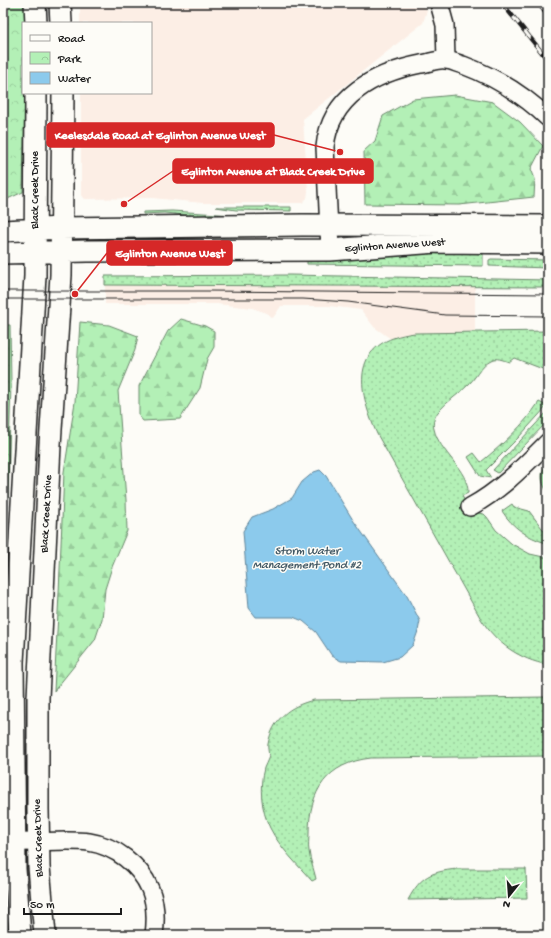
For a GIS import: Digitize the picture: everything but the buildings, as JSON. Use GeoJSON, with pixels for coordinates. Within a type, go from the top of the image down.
{"type":"FeatureCollection","features":[{"type":"Feature","properties":{"kind":"main road"},"geometry":{"type":"LineString","coordinates":[[35,3],[36,22]]}},
{"type":"Feature","properties":{"kind":"main road"},"geometry":{"type":"LineString","coordinates":[[60,3],[61,22]]}},
{"type":"Feature","properties":{"kind":"main road","name":"Black Creek Drive"},"geometry":{"type":"LineString","coordinates":[[20,935],[15,869],[14,662],[36,252],[36,94]]}},
{"type":"Feature","properties":{"kind":"main road","name":"Black Creek Drive"},"geometry":{"type":"LineString","coordinates":[[45,935],[38,843],[40,667],[50,445],[61,281],[63,94]]}},
{"type":"Feature","properties":{"kind":"main road","name":"Eglinton Avenue West"},"geometry":{"type":"LineString","coordinates":[[3,231],[61,228],[329,225],[548,226]]}},
{"type":"Feature","properties":{"kind":"main road","name":"Eglinton Avenue West"},"geometry":{"type":"LineString","coordinates":[[3,253],[62,251],[330,250],[437,242],[548,243]]}},
{"type":"Feature","properties":{"kind":"street"},"geometry":{"type":"LineString","coordinates":[[439,3],[446,24],[446,60]]}},
{"type":"Feature","properties":{"kind":"street"},"geometry":{"type":"LineString","coordinates":[[330,250],[325,147],[326,137],[333,117],[346,98],[365,85],[400,68],[446,60],[470,68],[505,84],[534,104],[548,118]]}},
{"type":"Feature","properties":{"kind":"street"},"geometry":{"type":"LineString","coordinates":[[470,507],[485,499],[522,468],[548,442]]}},
{"type":"Feature","properties":{"kind":"street"},"geometry":{"type":"LineString","coordinates":[[15,842],[89,842],[105,846],[128,860],[138,871],[150,890],[155,908],[156,921],[154,935]]}},
{"type":"Feature","properties":{"kind":"shaded area"},"geometry":{"type":"Polygon","coordinates":[[[80,3],[421,3],[427,10],[423,23],[303,119],[308,191],[307,198],[302,203],[203,203],[152,198],[85,199],[81,195],[81,94],[152,94],[152,22],[80,22],[80,3]]]}},
{"type":"Feature","properties":{"kind":"shaded area"},"geometry":{"type":"Polygon","coordinates":[[[105,285],[475,287],[475,332],[415,333],[402,335],[391,339],[374,327],[361,310],[329,306],[281,306],[273,318],[267,313],[252,308],[217,304],[105,304],[105,285]]]}},
{"type":"Feature","properties":{"kind":"green space"},"geometry":{"type":"Polygon","coordinates":[[[3,3],[26,3],[27,22],[22,22],[22,94],[25,94],[23,192],[3,201],[3,3]]]}},
{"type":"Feature","properties":{"kind":"green space"},"geometry":{"type":"Polygon","coordinates":[[[455,95],[493,102],[520,122],[543,146],[531,169],[535,179],[534,197],[459,205],[365,204],[364,151],[375,141],[383,116],[413,99],[455,95]]]}},
{"type":"Feature","properties":{"kind":"green space"},"geometry":{"type":"Polygon","coordinates":[[[216,207],[291,207],[291,211],[236,210],[216,207]]]}},
{"type":"Feature","properties":{"kind":"green space"},"geometry":{"type":"Polygon","coordinates":[[[172,211],[250,216],[219,218],[164,213],[143,214],[143,212],[172,211]]]}},
{"type":"Feature","properties":{"kind":"green space"},"geometry":{"type":"Polygon","coordinates":[[[442,249],[483,254],[483,266],[307,264],[307,258],[442,249]]]}},
{"type":"Feature","properties":{"kind":"green space"},"geometry":{"type":"Polygon","coordinates":[[[489,260],[548,260],[548,268],[489,266],[489,260]]]}},
{"type":"Feature","properties":{"kind":"green space"},"geometry":{"type":"Polygon","coordinates":[[[290,275],[548,280],[548,287],[105,285],[105,276],[290,275]]]}},
{"type":"Feature","properties":{"kind":"green space"},"geometry":{"type":"Polygon","coordinates":[[[181,319],[205,326],[214,331],[214,347],[207,359],[200,388],[180,419],[143,421],[139,416],[139,386],[168,331],[181,319]]]}},
{"type":"Feature","properties":{"kind":"green space"},"geometry":{"type":"Polygon","coordinates":[[[80,322],[109,325],[138,336],[135,350],[118,391],[127,531],[112,567],[105,589],[102,619],[95,640],[54,691],[64,472],[75,402],[80,322]]]}},
{"type":"Feature","properties":{"kind":"green space"},"geometry":{"type":"Polygon","coordinates":[[[3,325],[10,325],[11,384],[3,656],[3,325]]]}},
{"type":"Feature","properties":{"kind":"green space"},"geometry":{"type":"Polygon","coordinates":[[[548,331],[548,371],[514,358],[509,362],[493,359],[485,364],[473,380],[438,412],[433,424],[437,437],[464,477],[468,493],[462,496],[473,516],[478,513],[484,514],[496,530],[512,544],[530,554],[548,558],[548,665],[528,659],[510,649],[494,636],[481,619],[377,434],[365,400],[363,383],[364,369],[369,356],[379,346],[394,338],[415,333],[548,331]]]}},
{"type":"Feature","properties":{"kind":"green space"},"geometry":{"type":"Polygon","coordinates":[[[539,402],[547,406],[486,470],[491,478],[480,476],[468,457],[474,453],[481,462],[512,434],[539,402]]]}},
{"type":"Feature","properties":{"kind":"green space"},"geometry":{"type":"Polygon","coordinates":[[[548,411],[548,420],[546,423],[498,473],[493,470],[548,411]]]}},
{"type":"Feature","properties":{"kind":"green space"},"geometry":{"type":"Polygon","coordinates":[[[548,463],[548,493],[544,485],[542,474],[548,463]]]}},
{"type":"Feature","properties":{"kind":"green space"},"geometry":{"type":"Polygon","coordinates":[[[512,504],[514,507],[529,511],[548,536],[548,542],[546,543],[527,535],[506,517],[502,511],[512,504]]]}},
{"type":"Feature","properties":{"kind":"green space"},"geometry":{"type":"Polygon","coordinates":[[[548,697],[548,756],[371,758],[356,761],[343,766],[332,773],[317,792],[312,804],[309,849],[316,879],[312,881],[284,849],[270,828],[263,806],[261,791],[262,775],[269,757],[268,744],[270,735],[278,721],[297,706],[314,700],[548,697]]]}},
{"type":"Feature","properties":{"kind":"green space"},"geometry":{"type":"Polygon","coordinates":[[[457,869],[526,869],[527,898],[408,900],[417,885],[422,880],[433,874],[457,869]]]}},
{"type":"Feature","properties":{"kind":"water","name":"Storm Water Management Pond #2"},"geometry":{"type":"Polygon","coordinates":[[[320,470],[326,476],[353,520],[407,596],[420,621],[413,645],[400,657],[383,662],[341,661],[332,656],[316,632],[303,621],[293,617],[256,617],[249,608],[243,531],[252,517],[273,509],[292,498],[302,482],[314,472],[320,470]]]}},
{"type":"Feature","properties":{"kind":"tram line"},"geometry":{"type":"LineString","coordinates":[[3,291],[548,294]]}},
{"type":"Feature","properties":{"kind":"tram line"},"geometry":{"type":"LineString","coordinates":[[3,299],[303,299],[348,302],[445,315],[548,316]]}},
{"type":"Feature","properties":{"kind":"railway"},"geometry":{"type":"LineString","coordinates":[[502,3],[548,60]]}},
{"type":"Feature","properties":{"kind":"railway"},"geometry":{"type":"LineString","coordinates":[[538,3],[548,16]]}},
{"type":"Feature","properties":{"kind":"place","name":"Keelesdale Road at Eglinton Avenue West"},"geometry":{"type":"Point","coordinates":[340,152]}},
{"type":"Feature","properties":{"kind":"place","name":"Eglinton Avenue at Black Creek Drive"},"geometry":{"type":"Point","coordinates":[124,204]}},
{"type":"Feature","properties":{"kind":"place","name":"Eglinton Avenue West"},"geometry":{"type":"Point","coordinates":[75,294]}}]}
